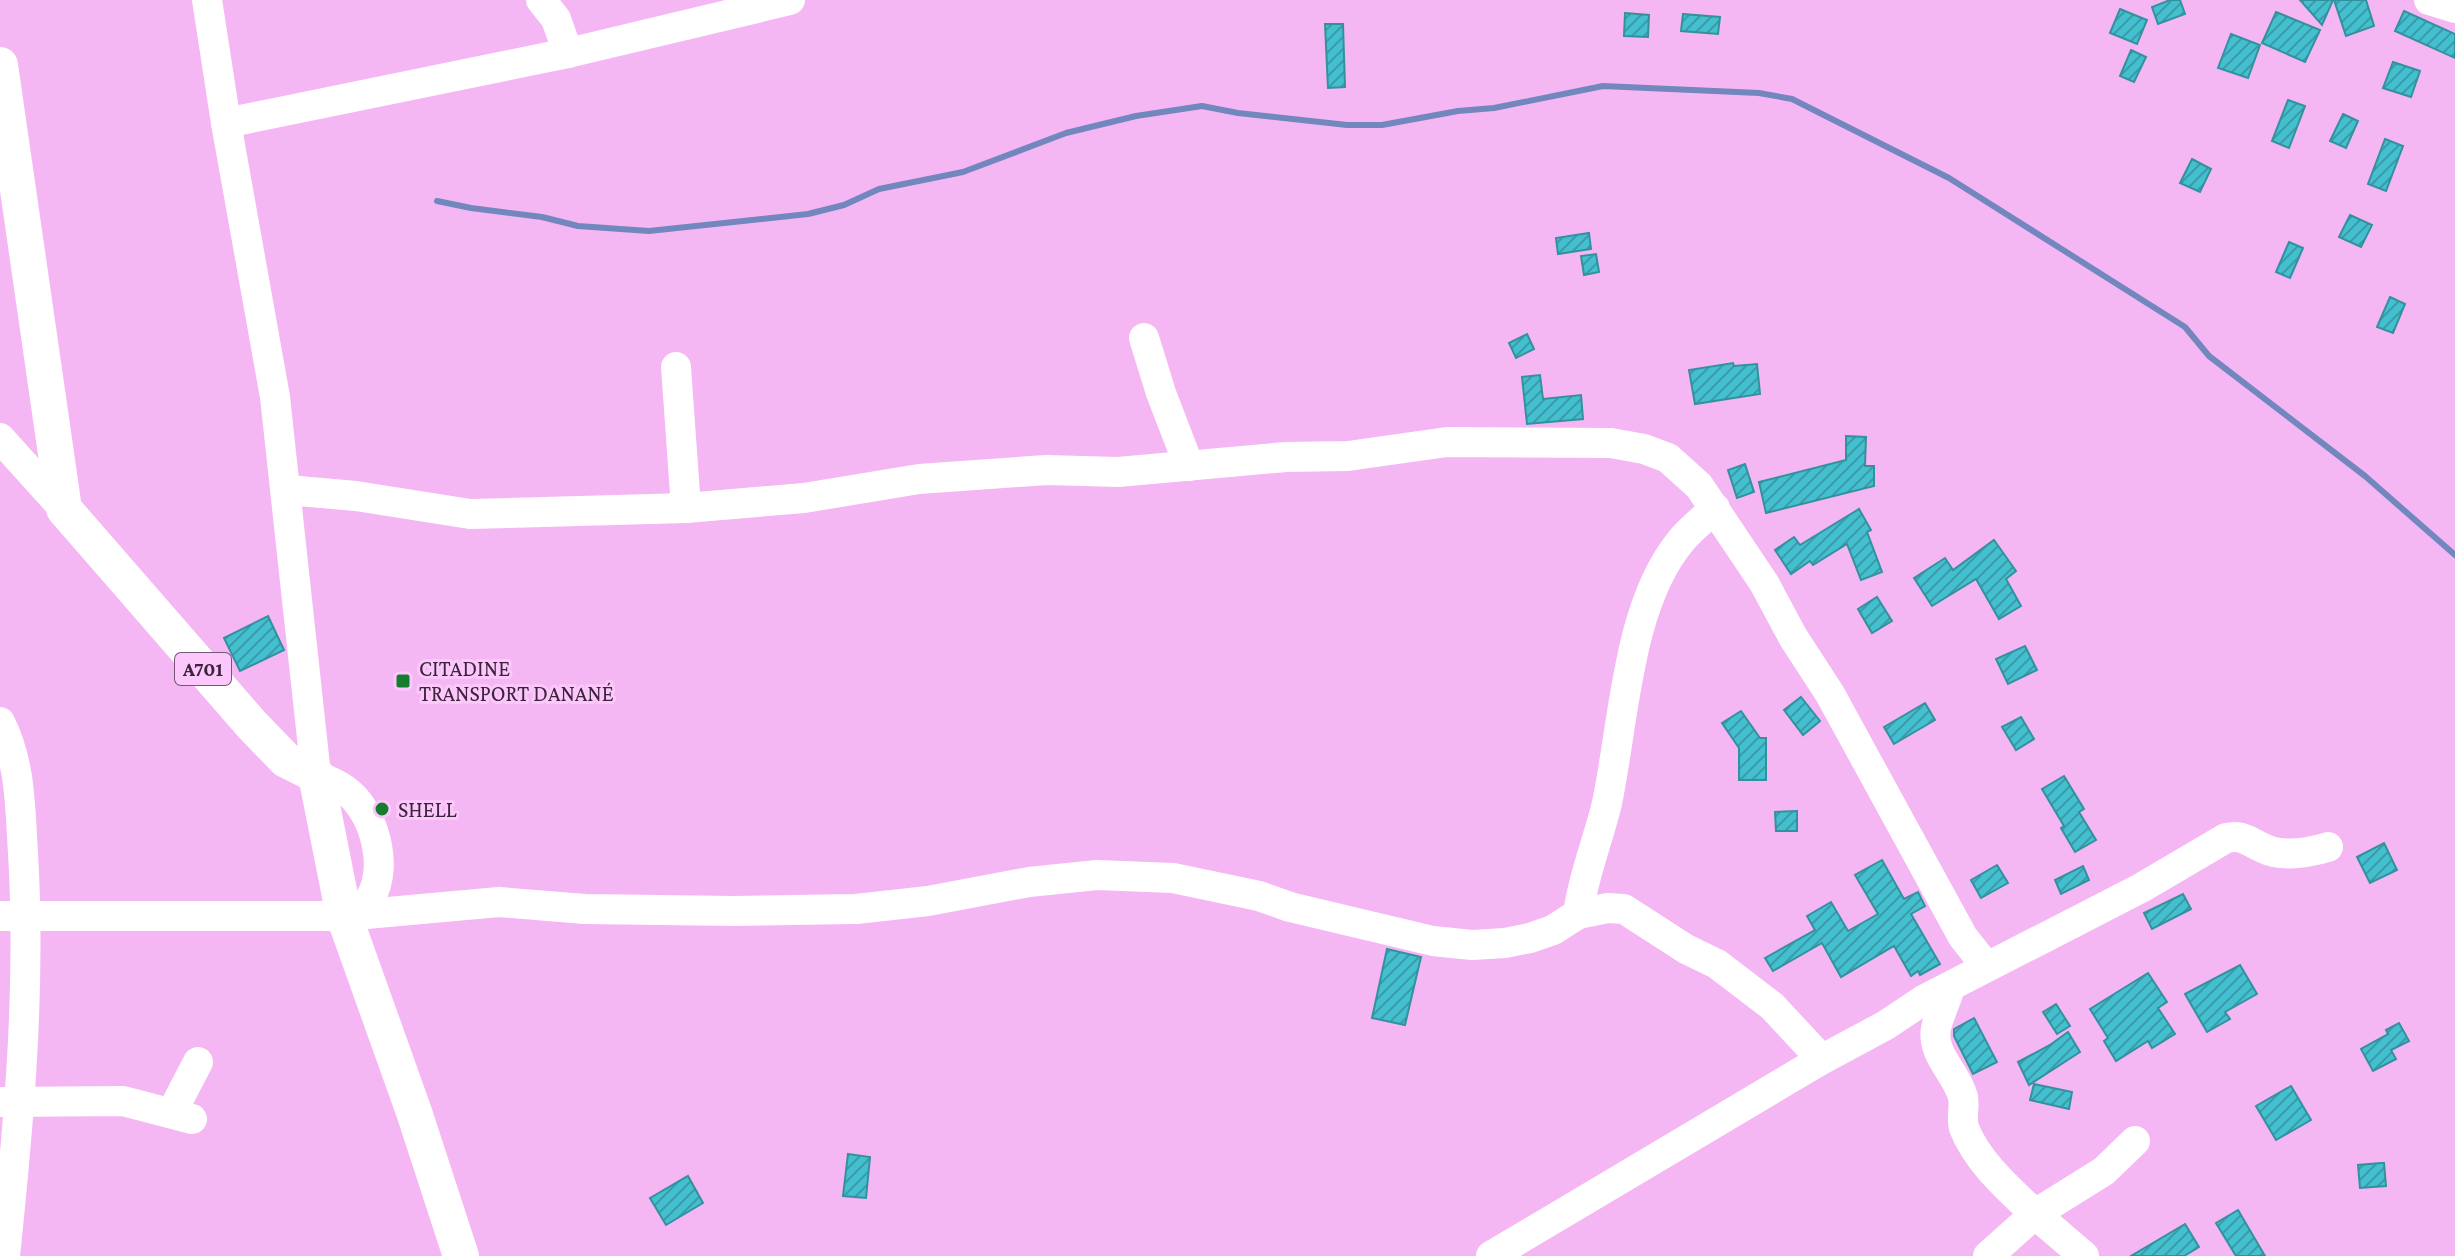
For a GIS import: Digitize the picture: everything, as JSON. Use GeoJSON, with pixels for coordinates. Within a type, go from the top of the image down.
{"type":"FeatureCollection","features":[{"type":"Feature","properties":{"kind":"main road"},"geometry":{"type":"LineString","coordinates":[[0,65],[64,509]]}},
{"type":"Feature","properties":{"kind":"main road","name":"A701"},"geometry":{"type":"LineString","coordinates":[[64,509],[252,725],[286,760],[316,775]]}},
{"type":"Feature","properties":{"kind":"main road"},"geometry":{"type":"LineString","coordinates":[[316,775],[344,916],[414,1112],[461,1256]]}},
{"type":"Feature","properties":{"kind":"street"},"geometry":{"type":"LineString","coordinates":[[207,0],[275,397],[316,775]]}},
{"type":"Feature","properties":{"kind":"street"},"geometry":{"type":"LineString","coordinates":[[541,0],[556,19],[568,53]]}},
{"type":"Feature","properties":{"kind":"street"},"geometry":{"type":"LineString","coordinates":[[226,123],[568,53],[790,0]]}},
{"type":"Feature","properties":{"kind":"street"},"geometry":{"type":"LineString","coordinates":[[2429,0],[2455,8]]}},
{"type":"Feature","properties":{"kind":"street"},"geometry":{"type":"LineString","coordinates":[[1144,338],[1189,466]]}},
{"type":"Feature","properties":{"kind":"street"},"geometry":{"type":"LineString","coordinates":[[676,367],[686,508]]}},
{"type":"Feature","properties":{"kind":"street"},"geometry":{"type":"LineString","coordinates":[[0,438],[64,509]]}},
{"type":"Feature","properties":{"kind":"street"},"geometry":{"type":"LineString","coordinates":[[287,490],[356,496],[470,514],[686,508],[804,498],[919,479],[1046,470],[1118,472],[1286,457],[1348,456],[1447,442],[1611,443],[1644,449],[1668,458],[1699,486],[1715,508],[1830,694],[1963,937],[1986,966]]}},
{"type":"Feature","properties":{"kind":"street"},"geometry":{"type":"LineString","coordinates":[[1578,914],[1581,892],[1606,805],[1636,638],[1648,601],[1658,576],[1680,541],[1715,508]]}},
{"type":"Feature","properties":{"kind":"street"},"geometry":{"type":"LineString","coordinates":[[0,722],[8,737],[18,776],[5,1256]]}},
{"type":"Feature","properties":{"kind":"street"},"geometry":{"type":"LineString","coordinates":[[1491,1256],[1819,1061],[1986,966],[2049,937],[2226,838],[2240,837],[2283,853],[2313,852],[2328,847]]}},
{"type":"Feature","properties":{"kind":"street"},"geometry":{"type":"LineString","coordinates":[[13,917],[344,916],[499,902],[585,909],[856,909],[928,901],[1029,882],[1097,875],[1173,878],[1259,896],[1290,907],[1433,941],[1472,945],[1530,938],[1553,930],[1578,914],[1608,908],[1624,909],[1686,949],[1717,964],[1772,1006],[1813,1050],[1819,1061]]}},
{"type":"Feature","properties":{"kind":"street"},"geometry":{"type":"LineString","coordinates":[[1950,987],[1936,1027],[1937,1042],[1939,1052],[1963,1097],[1963,1125],[1989,1167],[2035,1214],[2084,1256]]}},
{"type":"Feature","properties":{"kind":"street"},"geometry":{"type":"LineString","coordinates":[[10,1102],[123,1101],[182,1115],[198,1062]]}},
{"type":"Feature","properties":{"kind":"street"},"geometry":{"type":"LineString","coordinates":[[1988,1256],[2035,1214],[2104,1171],[2135,1141]]}},
{"type":"Feature","properties":{"kind":"building"},"geometry":{"type":"Polygon","coordinates":[[[2170,0],[2180,0],[2185,14],[2158,24],[2152,7],[2170,0]]]}},
{"type":"Feature","properties":{"kind":"building"},"geometry":{"type":"Polygon","coordinates":[[[2300,0],[2333,0],[2322,25],[2300,0]]]}},
{"type":"Feature","properties":{"kind":"building"},"geometry":{"type":"Polygon","coordinates":[[[2334,0],[2366,0],[2374,26],[2346,36],[2334,0]]]}},
{"type":"Feature","properties":{"kind":"building"},"geometry":{"type":"Polygon","coordinates":[[[2120,9],[2147,20],[2137,44],[2110,33],[2120,9]]]}},
{"type":"Feature","properties":{"kind":"building"},"geometry":{"type":"Polygon","coordinates":[[[2404,11],[2455,34],[2455,58],[2395,31],[2404,11]]]}},
{"type":"Feature","properties":{"kind":"building"},"geometry":{"type":"Polygon","coordinates":[[[2276,12],[2320,30],[2305,62],[2262,43],[2276,12]]]}},
{"type":"Feature","properties":{"kind":"building"},"geometry":{"type":"Polygon","coordinates":[[[1625,13],[1649,15],[1648,37],[1624,36],[1625,13]]]}},
{"type":"Feature","properties":{"kind":"building"},"geometry":{"type":"Polygon","coordinates":[[[1683,14],[1720,17],[1718,34],[1681,31],[1683,14]]]}},
{"type":"Feature","properties":{"kind":"building"},"geometry":{"type":"Polygon","coordinates":[[[1325,24],[1343,24],[1345,87],[1328,88],[1325,24]]]}},
{"type":"Feature","properties":{"kind":"building"},"geometry":{"type":"Polygon","coordinates":[[[2231,34],[2260,45],[2248,78],[2218,68],[2231,34]]]}},
{"type":"Feature","properties":{"kind":"building"},"geometry":{"type":"Polygon","coordinates":[[[2131,50],[2146,57],[2134,82],[2120,76],[2131,50]]]}},
{"type":"Feature","properties":{"kind":"building"},"geometry":{"type":"Polygon","coordinates":[[[2393,62],[2420,71],[2411,97],[2383,88],[2393,62]]]}},
{"type":"Feature","properties":{"kind":"building"},"geometry":{"type":"Polygon","coordinates":[[[2288,100],[2305,106],[2289,148],[2272,141],[2288,100]]]}},
{"type":"Feature","properties":{"kind":"building"},"geometry":{"type":"Polygon","coordinates":[[[2343,114],[2358,121],[2346,148],[2330,141],[2343,114]]]}},
{"type":"Feature","properties":{"kind":"building"},"geometry":{"type":"Polygon","coordinates":[[[2385,139],[2403,146],[2386,191],[2368,184],[2385,139]]]}},
{"type":"Feature","properties":{"kind":"building"},"geometry":{"type":"Polygon","coordinates":[[[2192,159],[2211,169],[2200,192],[2180,183],[2192,159]]]}},
{"type":"Feature","properties":{"kind":"building"},"geometry":{"type":"Polygon","coordinates":[[[2350,215],[2372,225],[2361,247],[2339,237],[2350,215]]]}},
{"type":"Feature","properties":{"kind":"building"},"geometry":{"type":"Polygon","coordinates":[[[1589,233],[1591,249],[1558,254],[1556,238],[1589,233]]]}},
{"type":"Feature","properties":{"kind":"building"},"geometry":{"type":"Polygon","coordinates":[[[2289,242],[2303,248],[2290,278],[2276,272],[2289,242]]]}},
{"type":"Feature","properties":{"kind":"building"},"geometry":{"type":"Polygon","coordinates":[[[1596,254],[1599,272],[1584,275],[1581,256],[1596,254]]]}},
{"type":"Feature","properties":{"kind":"building"},"geometry":{"type":"Polygon","coordinates":[[[2390,297],[2405,304],[2393,333],[2377,327],[2390,297]]]}},
{"type":"Feature","properties":{"kind":"building"},"geometry":{"type":"Polygon","coordinates":[[[1527,334],[1534,349],[1516,358],[1509,343],[1527,334]]]}},
{"type":"Feature","properties":{"kind":"building"},"geometry":{"type":"Polygon","coordinates":[[[1733,363],[1734,366],[1757,364],[1760,394],[1695,404],[1689,370],[1733,363]]]}},
{"type":"Feature","properties":{"kind":"building"},"geometry":{"type":"Polygon","coordinates":[[[1540,375],[1543,399],[1581,395],[1583,419],[1527,424],[1522,377],[1540,375]]]}},
{"type":"Feature","properties":{"kind":"building"},"geometry":{"type":"Polygon","coordinates":[[[1846,436],[1866,437],[1865,466],[1874,466],[1874,486],[1766,513],[1759,482],[1846,460],[1846,436]]]}},
{"type":"Feature","properties":{"kind":"building"},"geometry":{"type":"Polygon","coordinates":[[[1745,464],[1754,492],[1737,498],[1728,470],[1745,464]]]}},
{"type":"Feature","properties":{"kind":"building"},"geometry":{"type":"Polygon","coordinates":[[[1859,509],[1871,530],[1867,532],[1882,572],[1861,580],[1847,544],[1813,565],[1810,561],[1791,574],[1775,550],[1794,537],[1800,545],[1859,509]]]}},
{"type":"Feature","properties":{"kind":"building"},"geometry":{"type":"Polygon","coordinates":[[[1994,540],[2016,571],[2006,579],[2021,606],[1999,619],[1976,579],[1932,606],[1914,578],[1945,558],[1953,570],[1994,540]]]}},
{"type":"Feature","properties":{"kind":"building"},"geometry":{"type":"Polygon","coordinates":[[[1877,597],[1892,621],[1872,633],[1858,609],[1877,597]]]}},
{"type":"Feature","properties":{"kind":"building"},"geometry":{"type":"Polygon","coordinates":[[[268,616],[284,650],[240,671],[224,638],[268,616]]]}},
{"type":"Feature","properties":{"kind":"building"},"geometry":{"type":"Polygon","coordinates":[[[2025,646],[2037,670],[2008,684],[1996,659],[2025,646]]]}},
{"type":"Feature","properties":{"kind":"building"},"geometry":{"type":"Polygon","coordinates":[[[1801,697],[1820,721],[1803,735],[1784,710],[1801,697]]]}},
{"type":"Feature","properties":{"kind":"building"},"geometry":{"type":"Polygon","coordinates":[[[1925,703],[1935,720],[1894,744],[1884,727],[1925,703]]]}},
{"type":"Feature","properties":{"kind":"building"},"geometry":{"type":"Polygon","coordinates":[[[1741,711],[1760,738],[1766,738],[1766,780],[1739,780],[1739,748],[1722,723],[1741,711]]]}},
{"type":"Feature","properties":{"kind":"building"},"geometry":{"type":"Polygon","coordinates":[[[2021,717],[2034,739],[2016,750],[2002,727],[2021,717]]]}},
{"type":"Feature","properties":{"kind":"building"},"geometry":{"type":"Polygon","coordinates":[[[2064,776],[2084,809],[2079,812],[2096,840],[2075,852],[2042,789],[2064,776]]]}},
{"type":"Feature","properties":{"kind":"building"},"geometry":{"type":"Polygon","coordinates":[[[1797,811],[1797,831],[1776,831],[1775,812],[1797,811]]]}},
{"type":"Feature","properties":{"kind":"building"},"geometry":{"type":"Polygon","coordinates":[[[2384,843],[2397,870],[2370,883],[2357,857],[2384,843]]]}},
{"type":"Feature","properties":{"kind":"building"},"geometry":{"type":"Polygon","coordinates":[[[1882,860],[1904,899],[1918,892],[1925,906],[1911,914],[1940,964],[1920,975],[1918,971],[1911,976],[1894,946],[1841,977],[1822,943],[1773,971],[1765,958],[1815,930],[1807,916],[1831,902],[1848,931],[1878,914],[1855,875],[1882,860]]]}},
{"type":"Feature","properties":{"kind":"building"},"geometry":{"type":"Polygon","coordinates":[[[1997,865],[2008,883],[1981,898],[1971,880],[1997,865]]]}},
{"type":"Feature","properties":{"kind":"building"},"geometry":{"type":"Polygon","coordinates":[[[2083,866],[2089,880],[2061,894],[2055,880],[2083,866]]]}},
{"type":"Feature","properties":{"kind":"building"},"geometry":{"type":"Polygon","coordinates":[[[2183,894],[2191,909],[2152,929],[2144,913],[2183,894]]]}},
{"type":"Feature","properties":{"kind":"building"},"geometry":{"type":"Polygon","coordinates":[[[1387,949],[1421,957],[1405,1025],[1372,1018],[1387,949]]]}},
{"type":"Feature","properties":{"kind":"building"},"geometry":{"type":"Polygon","coordinates":[[[2240,965],[2257,994],[2225,1012],[2230,1019],[2207,1032],[2185,994],[2240,965]]]}},
{"type":"Feature","properties":{"kind":"building"},"geometry":{"type":"Polygon","coordinates":[[[2148,973],[2167,1002],[2158,1008],[2175,1034],[2152,1048],[2148,1041],[2116,1061],[2104,1041],[2108,1038],[2090,1009],[2148,973]]]}},
{"type":"Feature","properties":{"kind":"building"},"geometry":{"type":"Polygon","coordinates":[[[2056,1004],[2070,1026],[2057,1034],[2043,1012],[2056,1004]]]}},
{"type":"Feature","properties":{"kind":"building"},"geometry":{"type":"Polygon","coordinates":[[[1974,1018],[1997,1062],[1973,1074],[1954,1036],[1954,1029],[1974,1018]]]}},
{"type":"Feature","properties":{"kind":"building"},"geometry":{"type":"Polygon","coordinates":[[[2399,1023],[2409,1041],[2391,1050],[2396,1059],[2373,1071],[2361,1049],[2388,1034],[2386,1030],[2399,1023]]]}},
{"type":"Feature","properties":{"kind":"building"},"geometry":{"type":"Polygon","coordinates":[[[2068,1032],[2080,1052],[2029,1085],[2018,1062],[2068,1032]]]}},
{"type":"Feature","properties":{"kind":"building"},"geometry":{"type":"Polygon","coordinates":[[[2034,1084],[2072,1092],[2069,1109],[2030,1100],[2034,1084]]]}},
{"type":"Feature","properties":{"kind":"building"},"geometry":{"type":"Polygon","coordinates":[[[2291,1086],[2311,1120],[2276,1140],[2256,1106],[2291,1086]]]}},
{"type":"Feature","properties":{"kind":"building"},"geometry":{"type":"Polygon","coordinates":[[[848,1154],[870,1157],[866,1198],[843,1196],[848,1154]]]}},
{"type":"Feature","properties":{"kind":"building"},"geometry":{"type":"Polygon","coordinates":[[[2384,1163],[2386,1186],[2360,1188],[2358,1165],[2384,1163]]]}},
{"type":"Feature","properties":{"kind":"building"},"geometry":{"type":"Polygon","coordinates":[[[688,1176],[703,1203],[666,1225],[650,1198],[688,1176]]]}},
{"type":"Feature","properties":{"kind":"building"},"geometry":{"type":"Polygon","coordinates":[[[2238,1210],[2265,1256],[2236,1256],[2216,1223],[2238,1210]]]}},
{"type":"Feature","properties":{"kind":"building"},"geometry":{"type":"Polygon","coordinates":[[[2185,1224],[2199,1247],[2184,1256],[2131,1256],[2185,1224]]]}},
{"type":"Feature","properties":{"kind":"waterway"},"geometry":{"type":"LineString","coordinates":[[437,201],[542,217],[578,226],[649,231],[808,214],[844,205],[879,189],[963,172],[1066,133],[1136,116],[1202,106],[1347,125],[1382,125],[1458,111],[1494,108],[1603,86],[1759,93],[1792,99],[1949,178],[2185,327],[2209,356],[2365,476],[2455,555]]}},
{"type":"Feature","properties":{"kind":"place","name":"CITADINE TRANSPORT DANANÉ"},"geometry":{"type":"Point","coordinates":[403,681]}},
{"type":"Feature","properties":{"kind":"place","name":"SHELL"},"geometry":{"type":"Point","coordinates":[382,809]}}]}
